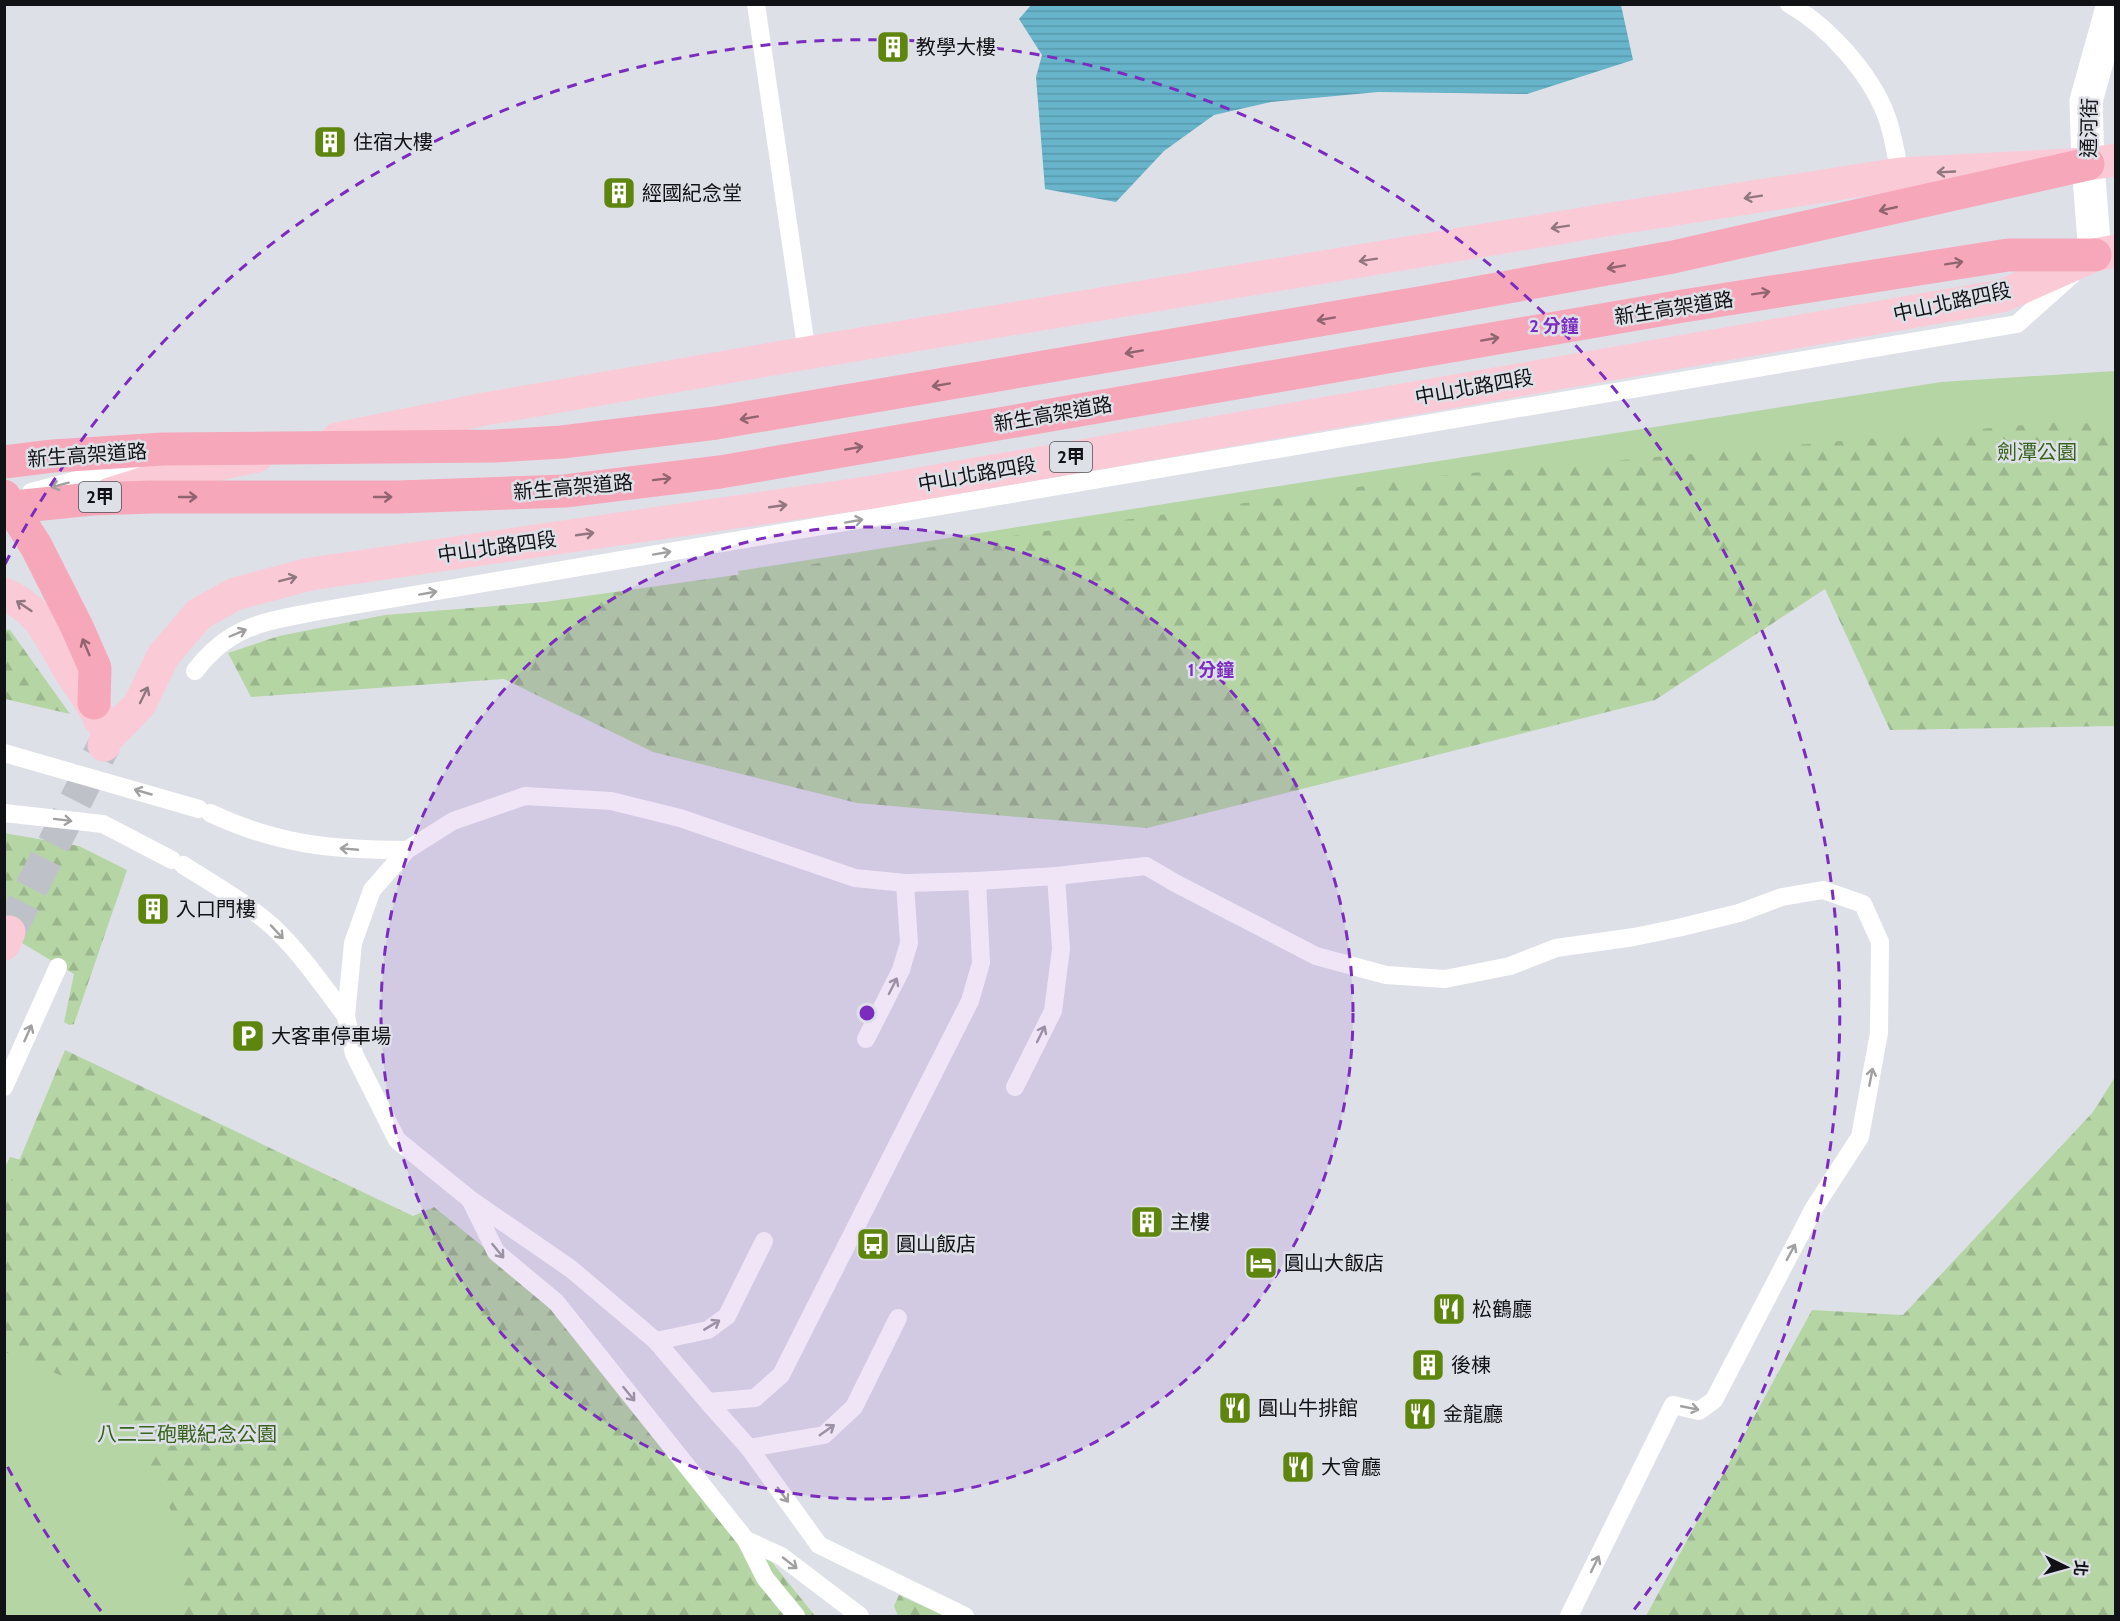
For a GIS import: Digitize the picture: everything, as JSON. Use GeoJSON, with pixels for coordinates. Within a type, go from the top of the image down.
{"type":"FeatureCollection","features":[{"type":"Feature","properties":{"kind":"highway","name":"新生高架道路"},"geometry":{"type":"LineString","coordinates":[[4,462],[53,456],[163,449],[495,446],[574,441],[728,421],[1425,302],[1673,257],[2102,162]]}},
{"type":"Feature","properties":{"kind":"highway","name":"新生高架道路"},"geometry":{"type":"LineString","coordinates":[[8,509],[92,499],[152,497],[398,498],[565,490],[720,471],[1683,306],[2008,255],[2105,253]]}},
{"type":"Feature","properties":{"kind":"highway"},"geometry":{"type":"LineString","coordinates":[[8,509],[41,556],[77,627],[95,669],[94,704]]}},
{"type":"Feature","properties":{"kind":"main road","name":"2甲"},"geometry":{"type":"LineString","coordinates":[[8,509],[485,409],[1606,220],[1900,174],[2102,162]]}},
{"type":"Feature","properties":{"kind":"main road","name":"中山北路四段"},"geometry":{"type":"LineString","coordinates":[[94,704],[105,742],[140,704],[163,656],[200,614],[235,594],[301,576],[873,492],[2002,296],[2105,253]]}},
{"type":"Feature","properties":{"kind":"main road"},"geometry":{"type":"LineString","coordinates":[[4,594],[32,611],[50,633],[73,675],[94,704]]}},
{"type":"Feature","properties":{"kind":"street","name":"通河街"},"geometry":{"type":"LineString","coordinates":[[2105,253],[2102,162],[2086,101],[2113,4]]}},
{"type":"Feature","properties":{"kind":"lane"},"geometry":{"type":"LineString","coordinates":[[756,4],[807,353]]}},
{"type":"Feature","properties":{"kind":"lane"},"geometry":{"type":"LineString","coordinates":[[1789,4],[1829,32],[1861,71],[1886,114],[1900,174]]}},
{"type":"Feature","properties":{"kind":"lane","name":"中山北路四段"},"geometry":{"type":"LineString","coordinates":[[195,671],[208,654],[230,636],[267,621],[309,613],[2017,324],[2105,253]]}},
{"type":"Feature","properties":{"kind":"lane"},"geometry":{"type":"LineString","coordinates":[[4,753],[204,811],[240,827],[291,842],[353,850],[407,850]]}},
{"type":"Feature","properties":{"kind":"lane"},"geometry":{"type":"LineString","coordinates":[[966,1617],[819,1545],[749,1448],[656,1341],[571,1269],[471,1200],[397,1140],[354,1054],[346,1016],[353,943],[372,890],[407,850],[453,821],[525,796],[611,801],[680,818],[855,878],[905,883],[977,881],[1056,876],[1146,866],[1316,956],[1386,975],[1445,979],[1510,966],[1556,948],[1634,937],[1682,927],[1739,913],[1782,897],[1823,890],[1863,904],[1880,942],[1879,1033],[1860,1137],[1814,1208],[1714,1400],[1699,1411],[1673,1405],[1569,1617]]}},
{"type":"Feature","properties":{"kind":"lane"},"geometry":{"type":"LineString","coordinates":[[4,813],[103,824],[214,884],[272,926],[311,970],[346,1016]]}},
{"type":"Feature","properties":{"kind":"lane"},"geometry":{"type":"LineString","coordinates":[[1015,1087],[1053,1011],[1061,949],[1056,876]]}},
{"type":"Feature","properties":{"kind":"lane"},"geometry":{"type":"LineString","coordinates":[[708,1402],[755,1398],[781,1375],[970,1001],[981,963],[977,881]]}},
{"type":"Feature","properties":{"kind":"lane"},"geometry":{"type":"LineString","coordinates":[[866,1039],[901,970],[909,943],[905,883]]}},
{"type":"Feature","properties":{"kind":"lane"},"geometry":{"type":"LineString","coordinates":[[4,1087],[58,967]]}},
{"type":"Feature","properties":{"kind":"lane"},"geometry":{"type":"LineString","coordinates":[[471,1200],[496,1252],[556,1302],[746,1540],[765,1578],[796,1617]]}},
{"type":"Feature","properties":{"kind":"lane"},"geometry":{"type":"LineString","coordinates":[[656,1341],[708,1330],[727,1316],[764,1241]]}},
{"type":"Feature","properties":{"kind":"lane"},"geometry":{"type":"LineString","coordinates":[[749,1448],[824,1435],[854,1407],[898,1318]]}},
{"type":"Feature","properties":{"kind":"lane"},"geometry":{"type":"LineString","coordinates":[[746,1540],[781,1556],[860,1617]]}},
{"type":"Feature","properties":{"kind":"green space","name":"劍潭公園"},"geometry":{"type":"Polygon","coordinates":[[[2115,371],[2115,529],[758,667],[738,571],[1941,382],[2115,371]]]}},
{"type":"Feature","properties":{"kind":"green space"},"geometry":{"type":"Polygon","coordinates":[[[2072,421],[2115,428],[2115,726],[1890,730],[1825,589],[1655,700],[1147,828],[857,803],[653,752],[504,679],[251,697],[228,653],[279,636],[385,615],[544,602],[1436,476],[2072,421]]]}},
{"type":"Feature","properties":{"kind":"green space"},"geometry":{"type":"Polygon","coordinates":[[[4,629],[10,630],[70,714],[5,699],[4,629]]]}},
{"type":"Feature","properties":{"kind":"green space"},"geometry":{"type":"Polygon","coordinates":[[[4,833],[79,846],[127,870],[74,1024],[69,1025],[64,1022],[74,974],[5,933],[4,833]]]}},
{"type":"Feature","properties":{"kind":"green space"},"geometry":{"type":"Polygon","coordinates":[[[65,1050],[413,1216],[434,1207],[589,1333],[815,1616],[175,1616],[181,1572],[175,1520],[141,1442],[88,1387],[5,1352],[5,1195],[65,1050]]]}},
{"type":"Feature","properties":{"kind":"green space"},"geometry":{"type":"Polygon","coordinates":[[[2115,1077],[2115,1616],[1646,1616],[1812,1310],[1903,1315],[2093,1112],[2115,1077]]]}},
{"type":"Feature","properties":{"kind":"green space","name":"八二三砲戰紀念公園"},"geometry":{"type":"Polygon","coordinates":[[[10,1157],[158,1195],[605,1616],[5,1616],[4,1169],[10,1157]]]}},
{"type":"Feature","properties":{"kind":"green space"},"geometry":{"type":"Polygon","coordinates":[[[899,1595],[945,1616],[898,1616],[894,1606],[899,1595]]]}},
{"type":"Feature","properties":{"kind":"water"},"geometry":{"type":"Polygon","coordinates":[[[1032,4],[1621,5],[1633,60],[1527,94],[1378,92],[1271,102],[1214,115],[1164,151],[1116,202],[1045,189],[1036,77],[1042,55],[1019,19],[1032,4]]]}},
{"type":"Feature","properties":{"kind":"tunnel"},"geometry":{"type":"LineString","coordinates":[[9,932],[104,745]]}},
{"type":"Feature","properties":{"kind":"place","name":"教學大樓"},"geometry":{"type":"Point","coordinates":[893,47]}},
{"type":"Feature","properties":{"kind":"place","name":"住宿大樓"},"geometry":{"type":"Point","coordinates":[330,142]}},
{"type":"Feature","properties":{"kind":"place","name":"經國紀念堂"},"geometry":{"type":"Point","coordinates":[619,193]}},
{"type":"Feature","properties":{"kind":"place","name":"入口門樓"},"geometry":{"type":"Point","coordinates":[153,909]}},
{"type":"Feature","properties":{"kind":"place","name":"大客車停車場"},"geometry":{"type":"Point","coordinates":[248,1036]}},
{"type":"Feature","properties":{"kind":"place","name":"主樓"},"geometry":{"type":"Point","coordinates":[1147,1222]}},
{"type":"Feature","properties":{"kind":"place","name":"圓山飯店"},"geometry":{"type":"Point","coordinates":[873,1244]}},
{"type":"Feature","properties":{"kind":"place","name":"圓山大飯店"},"geometry":{"type":"Point","coordinates":[1261,1263]}},
{"type":"Feature","properties":{"kind":"place","name":"松鶴廳"},"geometry":{"type":"Point","coordinates":[1449,1309]}},
{"type":"Feature","properties":{"kind":"place","name":"後棟"},"geometry":{"type":"Point","coordinates":[1428,1365]}},
{"type":"Feature","properties":{"kind":"place","name":"圓山牛排館"},"geometry":{"type":"Point","coordinates":[1235,1408]}},
{"type":"Feature","properties":{"kind":"place","name":"金龍廳"},"geometry":{"type":"Point","coordinates":[1420,1414]}},
{"type":"Feature","properties":{"kind":"place","name":"大會廳"},"geometry":{"type":"Point","coordinates":[1298,1467]}}]}
